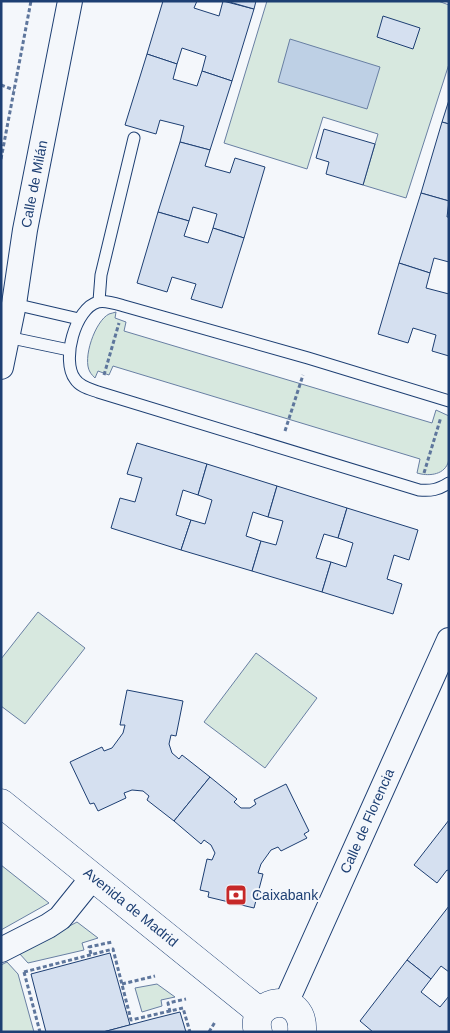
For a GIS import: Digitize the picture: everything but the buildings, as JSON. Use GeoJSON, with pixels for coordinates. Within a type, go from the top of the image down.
{"type":"FeatureCollection","features":[{"type":"Feature","properties":{"kind":"street","name":"Calle de Milán"},"geometry":{"type":"LineString","coordinates":[[1,367],[14,304],[25,230],[70,1]]}},
{"type":"Feature","properties":{"kind":"street","name":"Calle de Florencia"},"geometry":{"type":"LineString","coordinates":[[286,1003],[449,640]]}},
{"type":"Feature","properties":{"kind":"street","name":"Avenida de Madrid"},"geometry":{"type":"LineString","coordinates":[[1,803],[93,877],[259,1022]]}},
{"type":"Feature","properties":{"kind":"street"},"geometry":{"type":"LineString","coordinates":[[2,950],[60,918],[93,877]]}},
{"type":"Feature","properties":{"kind":"street"},"geometry":{"type":"LineString","coordinates":[[259,1022],[267,1006],[276,1002],[286,1003],[294,1007],[300,1014],[302,1032]]}},
{"type":"Feature","properties":{"kind":"lane"},"geometry":{"type":"LineString","coordinates":[[99,301],[101,275],[134,138]]}},
{"type":"Feature","properties":{"kind":"lane"},"geometry":{"type":"LineString","coordinates":[[447,400],[308,358],[124,306],[99,301],[90,306],[79,319],[69,350],[69,367],[74,379],[82,386],[98,392],[419,490],[431,491],[449,483]]}},
{"type":"Feature","properties":{"kind":"lane"},"geometry":{"type":"LineString","coordinates":[[14,304],[79,319]]}},
{"type":"Feature","properties":{"kind":"lane"},"geometry":{"type":"LineString","coordinates":[[7,337],[69,350]]}},
{"type":"Feature","properties":{"kind":"path"},"geometry":{"type":"LineString","coordinates":[[1,159],[31,1]]}},
{"type":"Feature","properties":{"kind":"path"},"geometry":{"type":"LineString","coordinates":[[1,85],[14,90]]}},
{"type":"Feature","properties":{"kind":"path"},"geometry":{"type":"LineString","coordinates":[[1,132],[6,136]]}},
{"type":"Feature","properties":{"kind":"path"},"geometry":{"type":"LineString","coordinates":[[98,392],[124,306]]}},
{"type":"Feature","properties":{"kind":"path"},"geometry":{"type":"LineString","coordinates":[[280,447],[308,358]]}},
{"type":"Feature","properties":{"kind":"path"},"geometry":{"type":"LineString","coordinates":[[419,490],[447,400]]}},
{"type":"Feature","properties":{"kind":"path"},"geometry":{"type":"LineString","coordinates":[[91,954],[89,947],[112,942]]}},
{"type":"Feature","properties":{"kind":"path"},"geometry":{"type":"LineString","coordinates":[[24,972],[113,949],[132,1020],[183,1008],[190,1032]]}},
{"type":"Feature","properties":{"kind":"path"},"geometry":{"type":"LineString","coordinates":[[2,950],[24,972],[40,1032]]}},
{"type":"Feature","properties":{"kind":"path"},"geometry":{"type":"LineString","coordinates":[[122,984],[156,976]]}},
{"type":"Feature","properties":{"kind":"path"},"geometry":{"type":"LineString","coordinates":[[170,1012],[168,1003],[186,999]]}},
{"type":"Feature","properties":{"kind":"path"},"geometry":{"type":"LineString","coordinates":[[209,1032],[215,1022]]}},
{"type":"Feature","properties":{"kind":"shaded area"},"geometry":{"type":"Polygon","coordinates":[[[267,1],[438,1],[449,5],[449,64],[406,198],[363,185],[378,134],[323,117],[307,169],[224,143],[267,1]]]}},
{"type":"Feature","properties":{"kind":"shaded area"},"geometry":{"type":"Polygon","coordinates":[[[116,312],[115,318],[126,322],[124,331],[432,423],[436,410],[449,416],[448,463],[439,473],[421,474],[417,473],[420,459],[113,366],[109,375],[98,371],[95,378],[90,373],[88,366],[91,341],[104,318],[116,312]]]}},
{"type":"Feature","properties":{"kind":"shaded area"},"geometry":{"type":"Polygon","coordinates":[[[38,612],[85,648],[25,724],[1,706],[1,659],[38,612]]]}},
{"type":"Feature","properties":{"kind":"shaded area"},"geometry":{"type":"Polygon","coordinates":[[[256,653],[317,698],[265,768],[204,722],[256,653]]]}},
{"type":"Feature","properties":{"kind":"shaded area"},"geometry":{"type":"Polygon","coordinates":[[[1,865],[49,903],[1,930],[1,865]]]}},
{"type":"Feature","properties":{"kind":"shaded area"},"geometry":{"type":"Polygon","coordinates":[[[77,922],[98,938],[82,943],[84,950],[28,963],[19,953],[77,922]]]}},
{"type":"Feature","properties":{"kind":"shaded area"},"geometry":{"type":"Polygon","coordinates":[[[7,962],[18,974],[34,1032],[1,1032],[1,965],[7,962]]]}},
{"type":"Feature","properties":{"kind":"shaded area"},"geometry":{"type":"Polygon","coordinates":[[[157,984],[175,997],[161,1000],[162,1006],[142,1012],[135,988],[157,984]]]}},
{"type":"Feature","properties":{"kind":"water"},"geometry":{"type":"Polygon","coordinates":[[[290,39],[380,67],[367,109],[278,82],[290,39]]]}},
{"type":"Feature","properties":{"kind":"place","name":"Caixabank"},"geometry":{"type":"Point","coordinates":[236,895]}}]}
